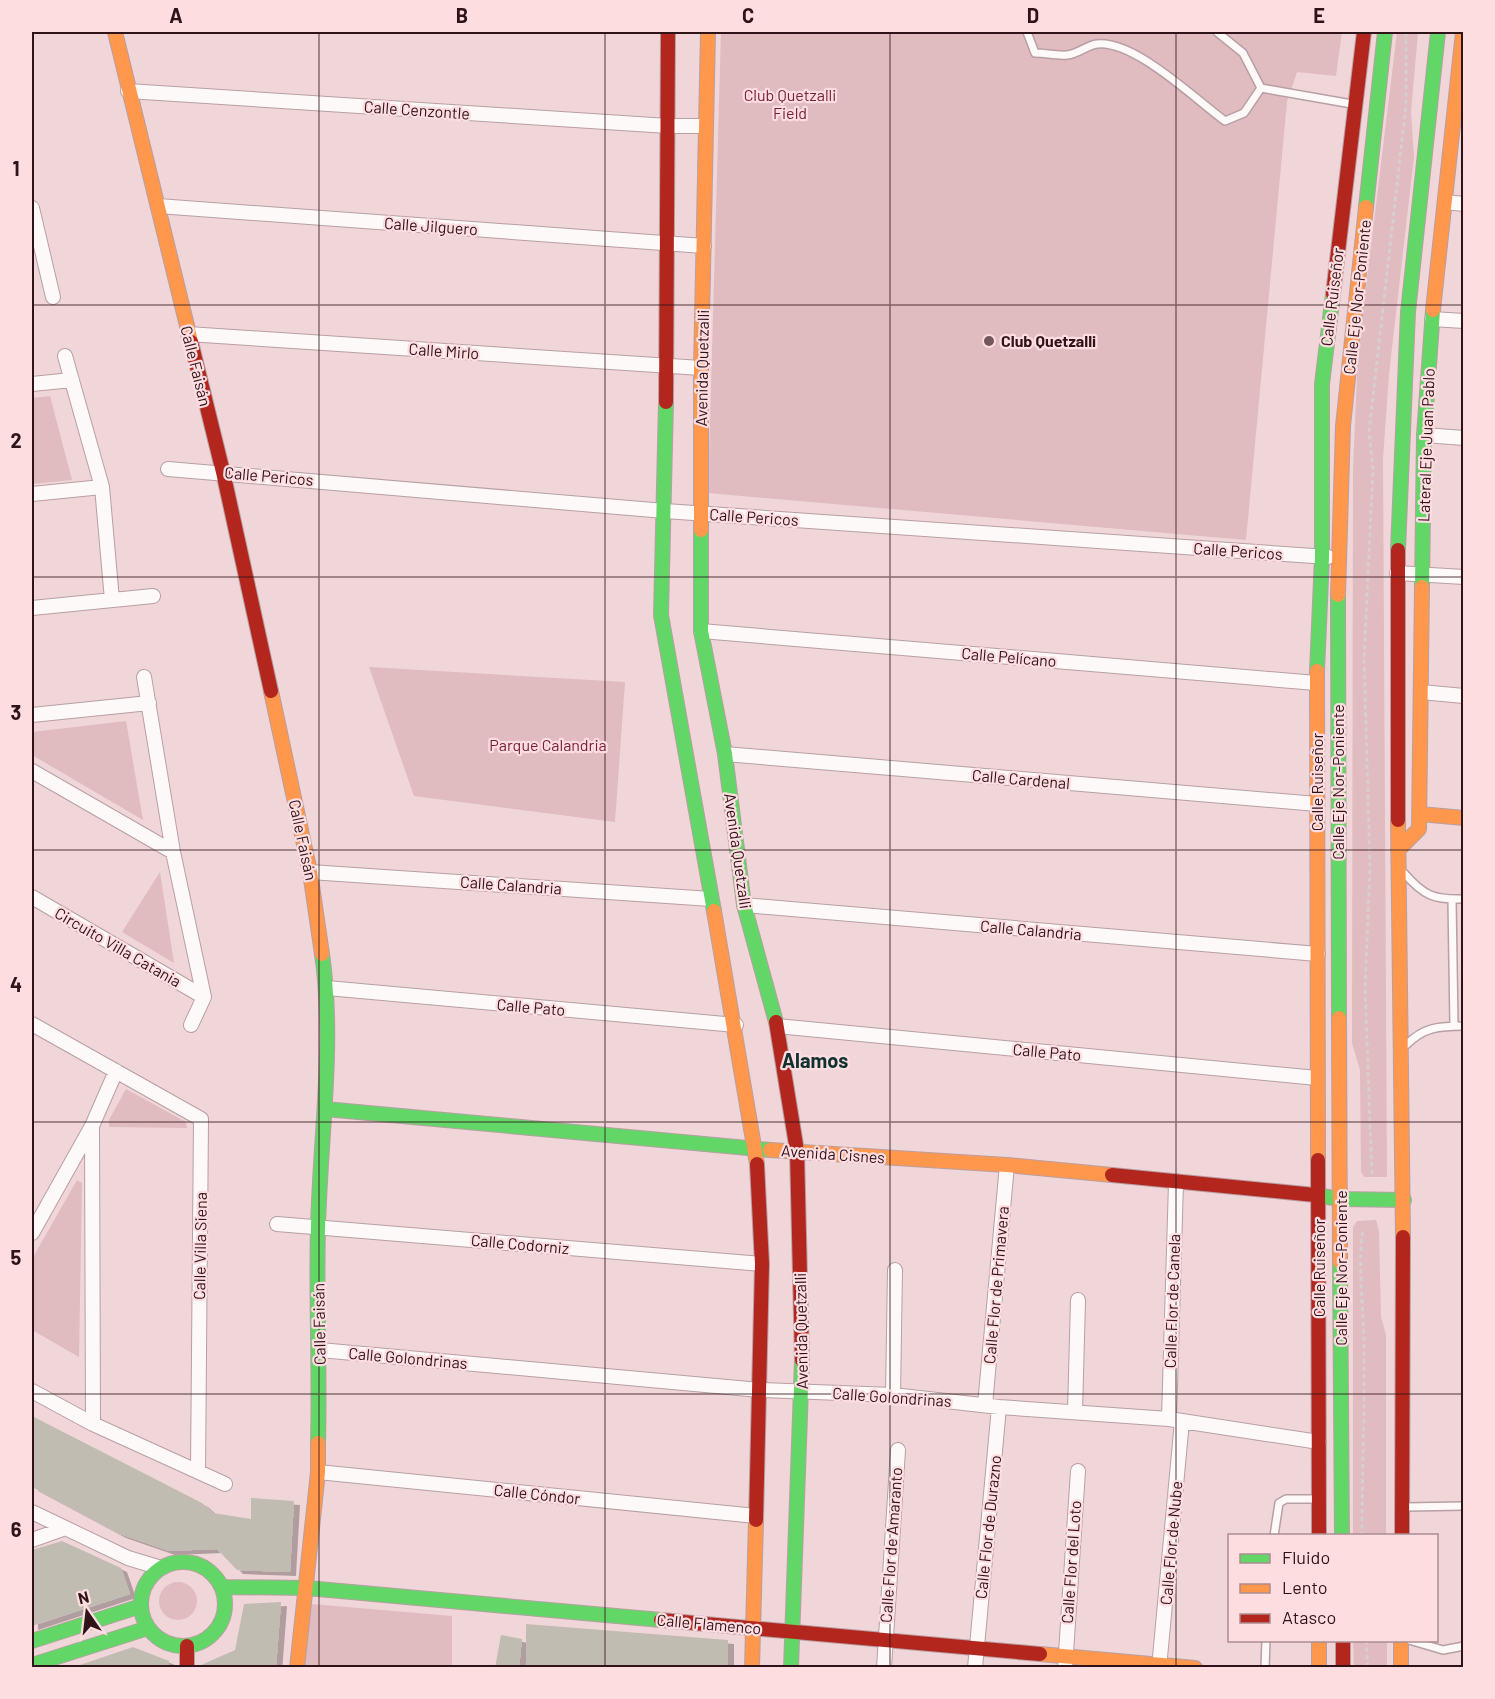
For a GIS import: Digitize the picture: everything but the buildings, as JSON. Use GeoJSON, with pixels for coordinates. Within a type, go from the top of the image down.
{"type":"FeatureCollection","features":[{"type":"Feature","properties":{"kind":"main road","name":"Calle Faisán"},"geometry":{"type":"LineString","coordinates":[[115,32],[223,472],[310,872],[327,988],[325,1109],[318,1227],[320,1350],[318,1472],[297,1668]]}},
{"type":"Feature","properties":{"kind":"main road","name":"Avenida Quetzalli"},"geometry":{"type":"LineString","coordinates":[[668,32],[665,511],[661,615],[711,899],[736,1025],[756,1149],[762,1264],[752,1668]]}},
{"type":"Feature","properties":{"kind":"main road","name":"Avenida Quetzalli"},"geometry":{"type":"LineString","coordinates":[[708,32],[701,368],[701,631],[725,754],[744,905],[777,1026],[797,1151],[803,1391],[791,1668]]}},
{"type":"Feature","properties":{"kind":"main road","name":"Calle Ruiseñor"},"geometry":{"type":"LineString","coordinates":[[1319,1534],[1316,683],[1322,556],[1322,384],[1364,32]]}},
{"type":"Feature","properties":{"kind":"main road","name":"Calle Eje Nor-Poniente"},"geometry":{"type":"LineString","coordinates":[[1342,1534],[1337,662],[1343,426],[1385,32]]}},
{"type":"Feature","properties":{"kind":"main road"},"geometry":{"type":"LineString","coordinates":[[1402,1534],[1404,1200],[1398,867],[1397,573],[1408,312],[1438,32]]}},
{"type":"Feature","properties":{"kind":"main road","name":"Lateral Eje Juan Pablo"},"geometry":{"type":"LineString","coordinates":[[1398,850],[1419,829],[1424,435],[1432,319],[1460,85],[1462,32]]}},
{"type":"Feature","properties":{"kind":"main road"},"geometry":{"type":"LineString","coordinates":[[1420,814],[1464,818]]}},
{"type":"Feature","properties":{"kind":"main road","name":"Avenida Cisnes"},"geometry":{"type":"LineString","coordinates":[[325,1109],[756,1149],[1007,1165],[1340,1199],[1404,1200]]}},
{"type":"Feature","properties":{"kind":"main road"},"geometry":{"type":"LineString","coordinates":[[174,1562],[189,1562],[203,1566],[215,1575],[223,1587],[226,1600],[220,1626],[212,1636],[187,1646],[172,1645],[159,1639],[148,1628],[141,1606],[143,1591],[150,1578],[161,1568],[174,1562]]}},
{"type":"Feature","properties":{"kind":"main road","name":"Calle Flamenco"},"geometry":{"type":"LineString","coordinates":[[223,1587],[307,1588],[754,1629],[793,1630],[976,1646],[1065,1661],[1195,1668]]}},
{"type":"Feature","properties":{"kind":"main road"},"geometry":{"type":"LineString","coordinates":[[32,1641],[141,1606]]}},
{"type":"Feature","properties":{"kind":"main road"},"geometry":{"type":"LineString","coordinates":[[32,1665],[148,1628]]}},
{"type":"Feature","properties":{"kind":"main road"},"geometry":{"type":"LineString","coordinates":[[1319,1642],[1320,1668]]}},
{"type":"Feature","properties":{"kind":"main road"},"geometry":{"type":"LineString","coordinates":[[1343,1642],[1343,1668]]}},
{"type":"Feature","properties":{"kind":"main road"},"geometry":{"type":"LineString","coordinates":[[1401,1642],[1401,1668]]}},
{"type":"Feature","properties":{"kind":"main road"},"geometry":{"type":"LineString","coordinates":[[187,1646],[187,1668]]}},
{"type":"Feature","properties":{"kind":"street","name":"Calle Cenzontle"},"geometry":{"type":"LineString","coordinates":[[128,91],[668,126],[706,126]]}},
{"type":"Feature","properties":{"kind":"street"},"geometry":{"type":"LineString","coordinates":[[1445,202],[1464,204]]}},
{"type":"Feature","properties":{"kind":"street","name":"Calle Jilguero"},"geometry":{"type":"LineString","coordinates":[[158,207],[704,246]]}},
{"type":"Feature","properties":{"kind":"street"},"geometry":{"type":"LineString","coordinates":[[32,208],[52,297]]}},
{"type":"Feature","properties":{"kind":"street"},"geometry":{"type":"LineString","coordinates":[[32,269],[46,268]]}},
{"type":"Feature","properties":{"kind":"street"},"geometry":{"type":"LineString","coordinates":[[1432,319],[1464,321]]}},
{"type":"Feature","properties":{"kind":"street","name":"Calle Mirlo"},"geometry":{"type":"LineString","coordinates":[[188,333],[701,368]]}},
{"type":"Feature","properties":{"kind":"street"},"geometry":{"type":"LineString","coordinates":[[65,356],[102,487],[112,600]]}},
{"type":"Feature","properties":{"kind":"street"},"geometry":{"type":"LineString","coordinates":[[32,384],[72,380]]}},
{"type":"Feature","properties":{"kind":"street"},"geometry":{"type":"LineString","coordinates":[[1424,435],[1464,438]]}},
{"type":"Feature","properties":{"kind":"street","name":"Calle Pericos"},"geometry":{"type":"LineString","coordinates":[[168,469],[665,511],[1340,558]]}},
{"type":"Feature","properties":{"kind":"street"},"geometry":{"type":"LineString","coordinates":[[32,494],[102,487]]}},
{"type":"Feature","properties":{"kind":"street"},"geometry":{"type":"LineString","coordinates":[[1397,573],[1464,577]]}},
{"type":"Feature","properties":{"kind":"street"},"geometry":{"type":"LineString","coordinates":[[32,608],[153,596]]}},
{"type":"Feature","properties":{"kind":"street","name":"Calle Pelícano"},"geometry":{"type":"LineString","coordinates":[[701,631],[1316,683]]}},
{"type":"Feature","properties":{"kind":"street","name":"Circuito Villa Catania"},"geometry":{"type":"LineString","coordinates":[[144,676],[173,852],[204,997]]}},
{"type":"Feature","properties":{"kind":"street"},"geometry":{"type":"LineString","coordinates":[[1421,692],[1464,696]]}},
{"type":"Feature","properties":{"kind":"street"},"geometry":{"type":"LineString","coordinates":[[32,715],[149,703]]}},
{"type":"Feature","properties":{"kind":"street","name":"Calle Cardenal"},"geometry":{"type":"LineString","coordinates":[[725,754],[1317,804]]}},
{"type":"Feature","properties":{"kind":"street"},"geometry":{"type":"LineString","coordinates":[[32,771],[173,852]]}},
{"type":"Feature","properties":{"kind":"street","name":"Calle Calandria"},"geometry":{"type":"LineString","coordinates":[[310,872],[711,899]]}},
{"type":"Feature","properties":{"kind":"street","name":"Circuito Villa Catania"},"geometry":{"type":"LineString","coordinates":[[32,897],[204,997]]}},
{"type":"Feature","properties":{"kind":"street","name":"Calle Calandria"},"geometry":{"type":"LineString","coordinates":[[744,905],[1318,954]]}},
{"type":"Feature","properties":{"kind":"street","name":"Calle Pato"},"geometry":{"type":"LineString","coordinates":[[327,988],[736,1025]]}},
{"type":"Feature","properties":{"kind":"street"},"geometry":{"type":"LineString","coordinates":[[191,1025],[204,997]]}},
{"type":"Feature","properties":{"kind":"street","name":"Calle Villa Siena"},"geometry":{"type":"LineString","coordinates":[[32,1024],[201,1119],[198,1471]]}},
{"type":"Feature","properties":{"kind":"street","name":"Calle Pato"},"geometry":{"type":"LineString","coordinates":[[777,1026],[1317,1078]]}},
{"type":"Feature","properties":{"kind":"street"},"geometry":{"type":"LineString","coordinates":[[32,1233],[92,1126],[116,1071]]}},
{"type":"Feature","properties":{"kind":"street"},"geometry":{"type":"LineString","coordinates":[[92,1126],[93,1424]]}},
{"type":"Feature","properties":{"kind":"street","name":"Calle Flor de Primavera"},"geometry":{"type":"LineString","coordinates":[[992,1406],[1007,1165]]}},
{"type":"Feature","properties":{"kind":"street","name":"Calle Flor de Canela"},"geometry":{"type":"LineString","coordinates":[[1175,1420],[1176,1183]]}},
{"type":"Feature","properties":{"kind":"street","name":"Calle Codorniz"},"geometry":{"type":"LineString","coordinates":[[277,1224],[762,1264]]}},
{"type":"Feature","properties":{"kind":"street"},"geometry":{"type":"LineString","coordinates":[[893,1395],[895,1270]]}},
{"type":"Feature","properties":{"kind":"street"},"geometry":{"type":"LineString","coordinates":[[1076,1412],[1078,1300]]}},
{"type":"Feature","properties":{"kind":"street","name":"Calle Golondrinas"},"geometry":{"type":"LineString","coordinates":[[320,1350],[760,1390],[893,1395],[992,1406],[1175,1420],[1319,1442]]}},
{"type":"Feature","properties":{"kind":"street"},"geometry":{"type":"LineString","coordinates":[[32,1391],[93,1424],[225,1484]]}},
{"type":"Feature","properties":{"kind":"street","name":"Calle Flor de Durazno"},"geometry":{"type":"LineString","coordinates":[[975,1668],[992,1406]]}},
{"type":"Feature","properties":{"kind":"street","name":"Calle Flor de Nube"},"geometry":{"type":"LineString","coordinates":[[1159,1666],[1175,1420]]}},
{"type":"Feature","properties":{"kind":"street","name":"Calle Flor de Amaranto"},"geometry":{"type":"LineString","coordinates":[[884,1668],[884,1639],[898,1450]]}},
{"type":"Feature","properties":{"kind":"street","name":"Calle Flor del Loto"},"geometry":{"type":"LineString","coordinates":[[1065,1661],[1078,1471]]}},
{"type":"Feature","properties":{"kind":"street","name":"Calle Cóndor"},"geometry":{"type":"LineString","coordinates":[[318,1472],[756,1516]]}},
{"type":"Feature","properties":{"kind":"street"},"geometry":{"type":"LineString","coordinates":[[32,1512],[63,1529],[128,1558],[161,1568]]}},
{"type":"Feature","properties":{"kind":"street"},"geometry":{"type":"LineString","coordinates":[[32,1540],[63,1529]]}},
{"type":"Feature","properties":{"kind":"lane"},"geometry":{"type":"LineString","coordinates":[[1027,32],[1035,53],[1069,55],[1096,44],[1111,45],[1166,73],[1198,102],[1226,121],[1244,113],[1261,88]]}},
{"type":"Feature","properties":{"kind":"lane"},"geometry":{"type":"LineString","coordinates":[[1217,32],[1243,53],[1261,88]]}},
{"type":"Feature","properties":{"kind":"lane"},"geometry":{"type":"LineString","coordinates":[[1261,88],[1355,105]]}},
{"type":"Feature","properties":{"kind":"lane"},"geometry":{"type":"LineString","coordinates":[[1398,867],[1415,886],[1436,900],[1464,899]]}},
{"type":"Feature","properties":{"kind":"lane"},"geometry":{"type":"LineString","coordinates":[[1452,900],[1454,1026]]}},
{"type":"Feature","properties":{"kind":"lane"},"geometry":{"type":"LineString","coordinates":[[1402,1049],[1425,1030],[1435,1026],[1464,1026]]}},
{"type":"Feature","properties":{"kind":"lane"},"geometry":{"type":"LineString","coordinates":[[1274,1534],[1279,1503],[1286,1499],[1319,1500]]}},
{"type":"Feature","properties":{"kind":"lane"},"geometry":{"type":"LineString","coordinates":[[1402,1507],[1464,1506]]}},
{"type":"Feature","properties":{"kind":"lane"},"geometry":{"type":"LineString","coordinates":[[1265,1668],[1266,1642]]}},
{"type":"Feature","properties":{"kind":"lane"},"geometry":{"type":"LineString","coordinates":[[1413,1642],[1443,1650],[1464,1646]]}},
{"type":"Feature","properties":{"kind":"path"},"geometry":{"type":"LineString","coordinates":[[1372,1174],[1365,990],[1370,866],[1364,659],[1373,468],[1369,432],[1406,105],[1406,32]]}},
{"type":"Feature","properties":{"kind":"path"},"geometry":{"type":"LineString","coordinates":[[1362,1534],[1364,1286],[1360,1251],[1363,1229]]}},
{"type":"Feature","properties":{"kind":"path"},"geometry":{"type":"LineString","coordinates":[[1366,1642],[1368,1668]]}},
{"type":"Feature","properties":{"kind":"green space","name":"Club Quetzalli"},"geometry":{"type":"Polygon","coordinates":[[[721,32],[1342,32],[1336,76],[1297,72],[1287,102],[1246,540],[708,493],[721,32]]]}},
{"type":"Feature","properties":{"kind":"green space"},"geometry":{"type":"Polygon","coordinates":[[[1397,32],[1418,32],[1411,112],[1414,157],[1389,374],[1383,459],[1387,1177],[1364,1177],[1361,1171],[1360,1070],[1352,1043],[1353,469],[1358,353],[1397,32]]]}},
{"type":"Feature","properties":{"kind":"green space"},"geometry":{"type":"Polygon","coordinates":[[[50,396],[72,480],[32,484],[32,398],[50,396]]]}},
{"type":"Feature","properties":{"kind":"green space","name":"Parque Calandria"},"geometry":{"type":"Polygon","coordinates":[[[369,667],[625,682],[615,822],[414,796],[369,667]]]}},
{"type":"Feature","properties":{"kind":"green space"},"geometry":{"type":"Polygon","coordinates":[[[126,721],[143,820],[32,755],[32,732],[126,721]]]}},
{"type":"Feature","properties":{"kind":"green space"},"geometry":{"type":"Polygon","coordinates":[[[160,872],[174,963],[122,932],[160,872]]]}},
{"type":"Feature","properties":{"kind":"green space"},"geometry":{"type":"Polygon","coordinates":[[[126,1089],[186,1122],[187,1128],[109,1127],[109,1120],[126,1089]]]}},
{"type":"Feature","properties":{"kind":"green space"},"geometry":{"type":"Polygon","coordinates":[[[77,1180],[82,1183],[79,1357],[32,1330],[32,1259],[77,1180]]]}},
{"type":"Feature","properties":{"kind":"green space"},"geometry":{"type":"Polygon","coordinates":[[[1376,1220],[1379,1231],[1381,1317],[1386,1335],[1386,1534],[1353,1534],[1353,1227],[1357,1221],[1376,1220]]]}},
{"type":"Feature","properties":{"kind":"green space"},"geometry":{"type":"Polygon","coordinates":[[[178,1582],[185,1583],[191,1588],[196,1594],[196,1608],[191,1614],[185,1619],[178,1620],[171,1619],[165,1614],[160,1608],[159,1601],[160,1594],[165,1588],[171,1583],[178,1582]]]}},
{"type":"Feature","properties":{"kind":"green space"},"geometry":{"type":"Polygon","coordinates":[[[312,1604],[452,1616],[452,1667],[303,1668],[312,1604]]]}},
{"type":"Feature","properties":{"kind":"green space"},"geometry":{"type":"Polygon","coordinates":[[[1353,1642],[1387,1642],[1387,1667],[1354,1667],[1353,1642]]]}},
{"type":"Feature","properties":{"kind":"traffic: fast"},"geometry":{"type":"LineString","coordinates":[[1366,207],[1385,32]]}},
{"type":"Feature","properties":{"kind":"traffic: fast"},"geometry":{"type":"LineString","coordinates":[[1398,550],[1408,312],[1438,32]]}},
{"type":"Feature","properties":{"kind":"traffic: fast"},"geometry":{"type":"LineString","coordinates":[[1317,671],[1322,557],[1322,384],[1333,294]]}},
{"type":"Feature","properties":{"kind":"traffic: fast"},"geometry":{"type":"LineString","coordinates":[[1422,587],[1424,435],[1433,310]]}},
{"type":"Feature","properties":{"kind":"traffic: fast"},"geometry":{"type":"LineString","coordinates":[[666,402],[661,615],[714,911]]}},
{"type":"Feature","properties":{"kind":"traffic: fast"},"geometry":{"type":"LineString","coordinates":[[701,530],[701,631],[725,754],[744,905],[776,1022]]}},
{"type":"Feature","properties":{"kind":"traffic: fast"},"geometry":{"type":"LineString","coordinates":[[1338,595],[1339,1018]]}},
{"type":"Feature","properties":{"kind":"traffic: fast"},"geometry":{"type":"LineString","coordinates":[[318,1443],[318,1228],[327,1056],[326,988],[322,954]]}},
{"type":"Feature","properties":{"kind":"traffic: fast"},"geometry":{"type":"LineString","coordinates":[[325,1109],[770,1150]]}},
{"type":"Feature","properties":{"kind":"traffic: fast"},"geometry":{"type":"LineString","coordinates":[[1315,1195],[1340,1199],[1404,1200]]}},
{"type":"Feature","properties":{"kind":"traffic: fast"},"geometry":{"type":"LineString","coordinates":[[1340,1262],[1342,1534]]}},
{"type":"Feature","properties":{"kind":"traffic: fast"},"geometry":{"type":"LineString","coordinates":[[791,1668],[802,1360]]}},
{"type":"Feature","properties":{"kind":"traffic: fast"},"geometry":{"type":"LineString","coordinates":[[175,1562],[191,1562],[207,1569],[218,1580],[225,1596],[225,1604],[222,1620],[213,1634],[191,1646],[175,1646],[159,1639],[148,1628],[141,1612],[141,1596],[148,1580],[159,1569],[175,1562]]}},
{"type":"Feature","properties":{"kind":"traffic: fast"},"geometry":{"type":"LineString","coordinates":[[223,1587],[307,1588],[661,1620]]}},
{"type":"Feature","properties":{"kind":"traffic: fast"},"geometry":{"type":"LineString","coordinates":[[32,1641],[141,1606]]}},
{"type":"Feature","properties":{"kind":"traffic: fast"},"geometry":{"type":"LineString","coordinates":[[32,1665],[148,1628]]}},
{"type":"Feature","properties":{"kind":"traffic: slow"},"geometry":{"type":"LineString","coordinates":[[115,32],[191,342]]}},
{"type":"Feature","properties":{"kind":"traffic: slow"},"geometry":{"type":"LineString","coordinates":[[701,530],[701,368],[708,32]]}},
{"type":"Feature","properties":{"kind":"traffic: slow"},"geometry":{"type":"LineString","coordinates":[[1433,310],[1463,32]]}},
{"type":"Feature","properties":{"kind":"traffic: slow"},"geometry":{"type":"LineString","coordinates":[[1338,595],[1343,426],[1366,207]]}},
{"type":"Feature","properties":{"kind":"traffic: slow"},"geometry":{"type":"LineString","coordinates":[[1398,850],[1419,829],[1422,587]]}},
{"type":"Feature","properties":{"kind":"traffic: slow"},"geometry":{"type":"LineString","coordinates":[[1317,671],[1318,1160]]}},
{"type":"Feature","properties":{"kind":"traffic: slow"},"geometry":{"type":"LineString","coordinates":[[271,691],[310,872],[322,954]]}},
{"type":"Feature","properties":{"kind":"traffic: slow"},"geometry":{"type":"LineString","coordinates":[[1420,814],[1464,818]]}},
{"type":"Feature","properties":{"kind":"traffic: slow"},"geometry":{"type":"LineString","coordinates":[[1398,820],[1403,1237]]}},
{"type":"Feature","properties":{"kind":"traffic: slow"},"geometry":{"type":"LineString","coordinates":[[714,911],[757,1164]]}},
{"type":"Feature","properties":{"kind":"traffic: slow"},"geometry":{"type":"LineString","coordinates":[[1339,1018],[1340,1262]]}},
{"type":"Feature","properties":{"kind":"traffic: slow"},"geometry":{"type":"LineString","coordinates":[[770,1150],[1007,1165],[1112,1175]]}},
{"type":"Feature","properties":{"kind":"traffic: slow"},"geometry":{"type":"LineString","coordinates":[[297,1668],[318,1472],[318,1443]]}},
{"type":"Feature","properties":{"kind":"traffic: slow"},"geometry":{"type":"LineString","coordinates":[[752,1668],[756,1520]]}},
{"type":"Feature","properties":{"kind":"traffic: slow"},"geometry":{"type":"LineString","coordinates":[[1319,1642],[1319,1668]]}},
{"type":"Feature","properties":{"kind":"traffic: slow"},"geometry":{"type":"LineString","coordinates":[[1401,1642],[1401,1668]]}},
{"type":"Feature","properties":{"kind":"traffic: slow"},"geometry":{"type":"LineString","coordinates":[[1040,1654],[1195,1668]]}},
{"type":"Feature","properties":{"kind":"traffic: jam"},"geometry":{"type":"LineString","coordinates":[[666,402],[668,32]]}},
{"type":"Feature","properties":{"kind":"traffic: jam"},"geometry":{"type":"LineString","coordinates":[[1333,294],[1364,32]]}},
{"type":"Feature","properties":{"kind":"traffic: jam"},"geometry":{"type":"LineString","coordinates":[[191,342],[223,472],[271,691]]}},
{"type":"Feature","properties":{"kind":"traffic: jam"},"geometry":{"type":"LineString","coordinates":[[1398,550],[1398,820]]}},
{"type":"Feature","properties":{"kind":"traffic: jam"},"geometry":{"type":"LineString","coordinates":[[776,1022],[797,1151],[802,1360]]}},
{"type":"Feature","properties":{"kind":"traffic: jam"},"geometry":{"type":"LineString","coordinates":[[1318,1160],[1319,1534]]}},
{"type":"Feature","properties":{"kind":"traffic: jam"},"geometry":{"type":"LineString","coordinates":[[756,1520],[762,1264],[757,1164]]}},
{"type":"Feature","properties":{"kind":"traffic: jam"},"geometry":{"type":"LineString","coordinates":[[1112,1175],[1315,1195]]}},
{"type":"Feature","properties":{"kind":"traffic: jam"},"geometry":{"type":"LineString","coordinates":[[1402,1534],[1403,1237]]}},
{"type":"Feature","properties":{"kind":"traffic: jam"},"geometry":{"type":"LineString","coordinates":[[661,1620],[1040,1654]]}},
{"type":"Feature","properties":{"kind":"traffic: jam"},"geometry":{"type":"LineString","coordinates":[[1343,1642],[1343,1668]]}},
{"type":"Feature","properties":{"kind":"traffic: jam"},"geometry":{"type":"LineString","coordinates":[[187,1646],[187,1668]]}},
{"type":"Feature","properties":{"kind":"place","name":"Club Quetzalli"},"geometry":{"type":"Point","coordinates":[989,341]}},
{"type":"Feature","properties":{"kind":"district","name":"Alamos"},"geometry":{"type":"Point","coordinates":[815,1061]}},
{"type":"Feature","properties":{"kind":"park label","name":"Club Quetzalli Field"},"geometry":{"type":"Point","coordinates":[790,104]}}]}
